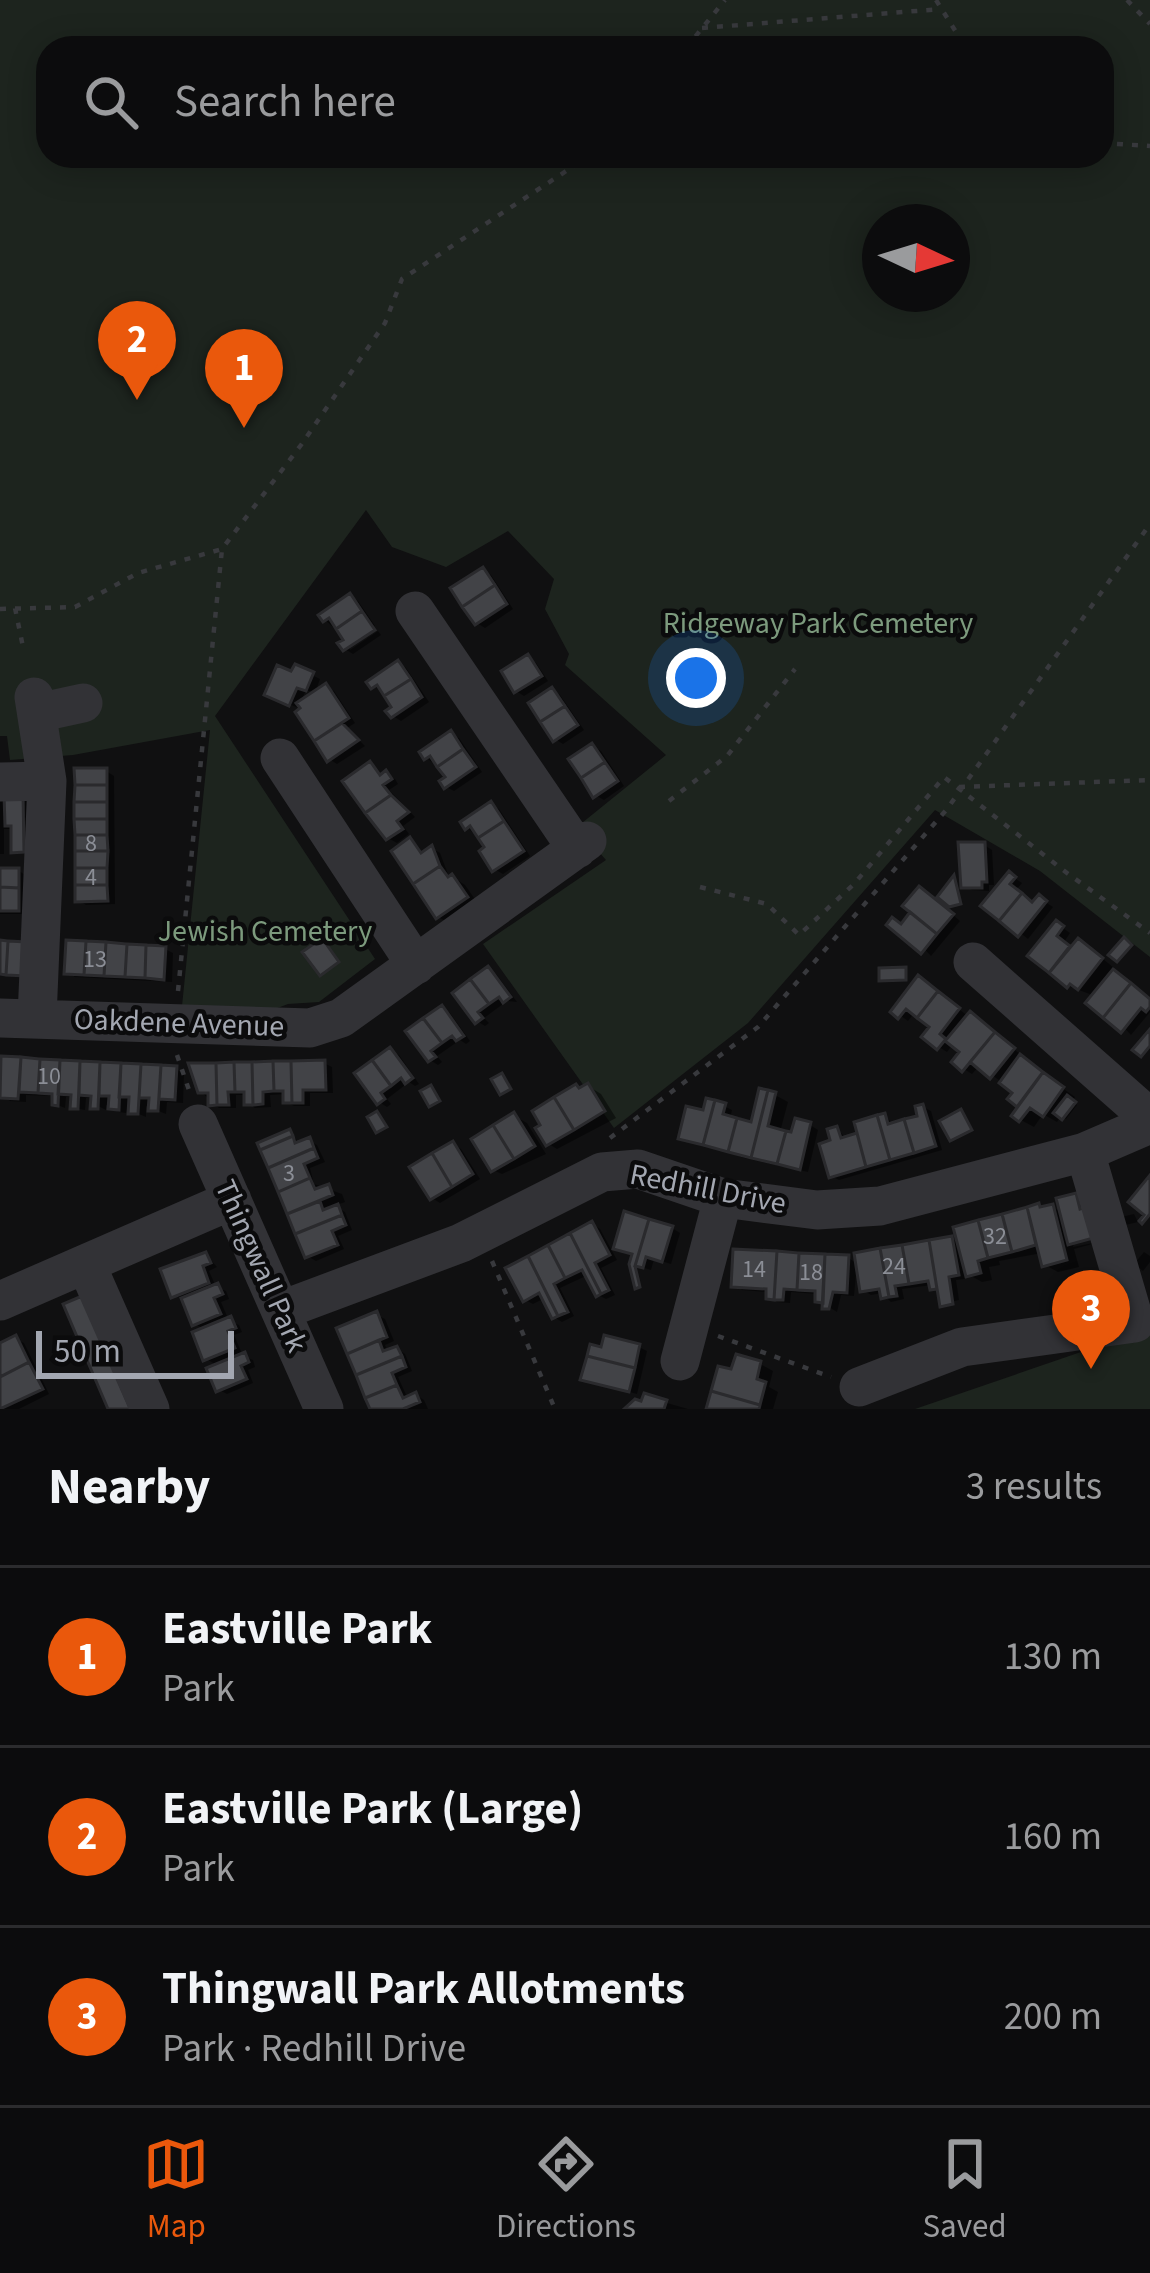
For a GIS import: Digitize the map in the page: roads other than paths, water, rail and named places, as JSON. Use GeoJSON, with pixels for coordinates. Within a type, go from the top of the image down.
{"type":"FeatureCollection","features":[{"type":"Feature","properties":{"kind":"street","name":"Oakdene Avenue"},"geometry":{"type":"LineString","coordinates":[[18,1018],[310,1028],[341,1018],[582,845],[415,611]]}},
{"type":"Feature","properties":{"kind":"street"},"geometry":{"type":"LineString","coordinates":[[18,1018],[46,781],[35,705],[83,703]]}},
{"type":"Feature","properties":{"kind":"street"},"geometry":{"type":"LineString","coordinates":[[280,758],[416,965]]}},
{"type":"Feature","properties":{"kind":"street"},"geometry":{"type":"LineString","coordinates":[[0,782],[46,781]]}},
{"type":"Feature","properties":{"kind":"street","name":"Redhill Drive"},"geometry":{"type":"LineString","coordinates":[[283,1310],[480,1233],[602,1172],[638,1169],[723,1198],[817,1210],[880,1206],[1084,1152],[1150,1121],[973,962]]}},
{"type":"Feature","properties":{"kind":"street","name":"Thingwall Park"},"geometry":{"type":"LineString","coordinates":[[195,1112],[324,1409]]}},
{"type":"Feature","properties":{"kind":"street"},"geometry":{"type":"LineString","coordinates":[[860,1388],[962,1347],[1135,1323],[1084,1152]]}},
{"type":"Feature","properties":{"kind":"street"},"geometry":{"type":"LineString","coordinates":[[685,1343],[723,1198]]}},
{"type":"Feature","properties":{"kind":"street"},"geometry":{"type":"LineString","coordinates":[[0,1301],[232,1200]]}},
{"type":"Feature","properties":{"kind":"street"},"geometry":{"type":"LineString","coordinates":[[86,1264],[150,1409]]}},
{"type":"Feature","properties":{"kind":"place","name":"Eastville Park (Large)"},"geometry":{"type":"Point","coordinates":[137,400]}},
{"type":"Feature","properties":{"kind":"place","name":"Eastville Park"},"geometry":{"type":"Point","coordinates":[244,428]}},
{"type":"Feature","properties":{"kind":"place","name":"Thingwall Park Allotments"},"geometry":{"type":"Point","coordinates":[1091,1369]}},
{"type":"Feature","properties":{"kind":"park label","name":"Ridgeway Park Cemetery"},"geometry":{"type":"Point","coordinates":[818,623]}},
{"type":"Feature","properties":{"kind":"park label","name":"Jewish Cemetery"},"geometry":{"type":"Point","coordinates":[265,931]}}]}
